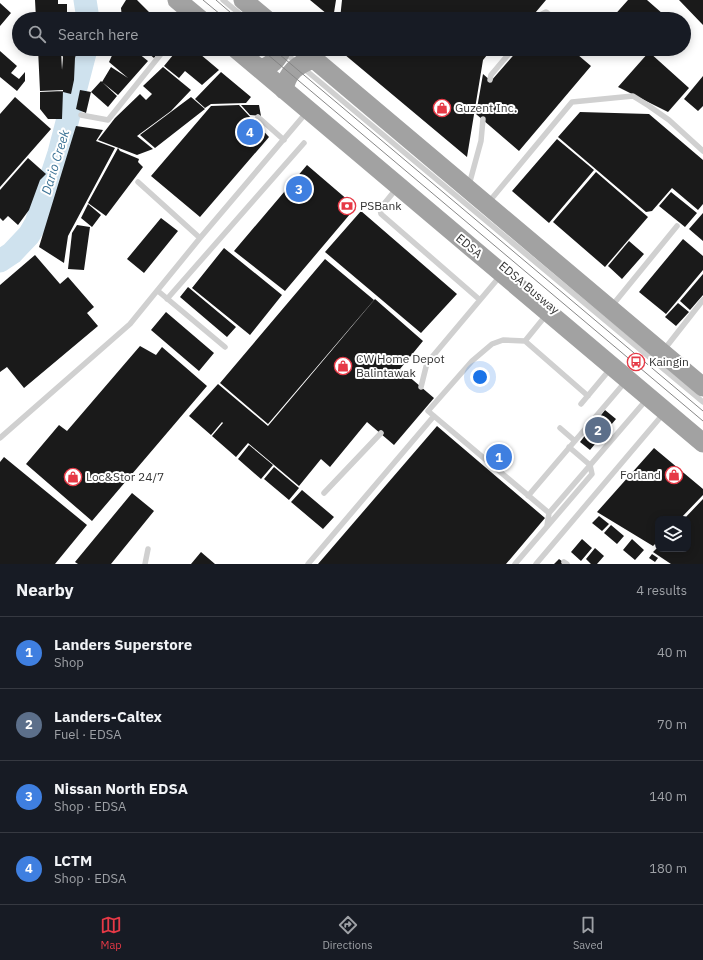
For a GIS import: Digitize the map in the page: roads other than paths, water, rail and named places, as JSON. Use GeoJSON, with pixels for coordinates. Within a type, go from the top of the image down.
{"type":"FeatureCollection","features":[{"type":"Feature","properties":{"kind":"highway"},"geometry":{"type":"LineString","coordinates":[[177,0],[189,12]]}},
{"type":"Feature","properties":{"kind":"highway"},"geometry":{"type":"LineString","coordinates":[[243,0],[258,12]]}},
{"type":"Feature","properties":{"kind":"highway","name":"EDSA"},"geometry":{"type":"LineString","coordinates":[[246,56],[285,86],[309,110],[703,443]]}},
{"type":"Feature","properties":{"kind":"highway"},"geometry":{"type":"LineString","coordinates":[[263,68],[276,60],[278,56]]}},
{"type":"Feature","properties":{"kind":"highway"},"geometry":{"type":"LineString","coordinates":[[285,86],[292,70],[305,57],[468,189],[703,388]]}},
{"type":"Feature","properties":{"kind":"lane"},"geometry":{"type":"LineString","coordinates":[[223,0],[238,12]]}},
{"type":"Feature","properties":{"kind":"lane"},"geometry":{"type":"LineString","coordinates":[[81,114],[108,120],[159,56]]}},
{"type":"Feature","properties":{"kind":"lane"},"geometry":{"type":"LineString","coordinates":[[252,56],[263,68]]}},
{"type":"Feature","properties":{"kind":"lane"},"geometry":{"type":"LineString","coordinates":[[490,80],[491,75],[507,56]]}},
{"type":"Feature","properties":{"kind":"lane","name":"EDSA Busway"},"geometry":{"type":"LineString","coordinates":[[305,57],[703,402]]}},
{"type":"Feature","properties":{"kind":"lane"},"geometry":{"type":"LineString","coordinates":[[285,86],[473,241]]}},
{"type":"Feature","properties":{"kind":"lane"},"geometry":{"type":"LineString","coordinates":[[486,205],[572,102],[633,96],[669,120],[703,151]]}},
{"type":"Feature","properties":{"kind":"lane"},"geometry":{"type":"LineString","coordinates":[[0,438],[130,324],[200,238],[309,110]]}},
{"type":"Feature","properties":{"kind":"lane"},"geometry":{"type":"LineString","coordinates":[[258,117],[284,140]]}},
{"type":"Feature","properties":{"kind":"lane"},"geometry":{"type":"LineString","coordinates":[[468,189],[481,141],[483,120]]}},
{"type":"Feature","properties":{"kind":"lane"},"geometry":{"type":"LineString","coordinates":[[167,299],[304,143]]}},
{"type":"Feature","properties":{"kind":"lane"},"geometry":{"type":"LineString","coordinates":[[138,182],[200,238]]}},
{"type":"Feature","properties":{"kind":"lane"},"geometry":{"type":"LineString","coordinates":[[398,186],[380,209],[381,214],[480,300]]}},
{"type":"Feature","properties":{"kind":"lane"},"geometry":{"type":"LineString","coordinates":[[609,308],[677,226]]}},
{"type":"Feature","properties":{"kind":"lane"},"geometry":{"type":"LineString","coordinates":[[421,387],[427,362],[503,274]]}},
{"type":"Feature","properties":{"kind":"lane"},"geometry":{"type":"LineString","coordinates":[[158,291],[226,347]]}},
{"type":"Feature","properties":{"kind":"lane"},"geometry":{"type":"LineString","coordinates":[[661,352],[703,300]]}},
{"type":"Feature","properties":{"kind":"lane"},"geometry":{"type":"LineString","coordinates":[[524,341],[548,312]]}},
{"type":"Feature","properties":{"kind":"lane"},"geometry":{"type":"LineString","coordinates":[[549,513],[428,411],[472,361],[484,350],[503,340],[524,341],[588,396]]}},
{"type":"Feature","properties":{"kind":"lane"},"geometry":{"type":"LineString","coordinates":[[581,404],[613,367]]}},
{"type":"Feature","properties":{"kind":"lane"},"geometry":{"type":"LineString","coordinates":[[528,496],[627,379]]}},
{"type":"Feature","properties":{"kind":"lane"},"geometry":{"type":"LineString","coordinates":[[548,526],[549,513],[648,397]]}},
{"type":"Feature","properties":{"kind":"lane"},"geometry":{"type":"LineString","coordinates":[[536,564],[666,412]]}},
{"type":"Feature","properties":{"kind":"lane"},"geometry":{"type":"LineString","coordinates":[[308,564],[434,416]]}},
{"type":"Feature","properties":{"kind":"lane"},"geometry":{"type":"LineString","coordinates":[[560,428],[574,441]]}},
{"type":"Feature","properties":{"kind":"lane"},"geometry":{"type":"LineString","coordinates":[[324,494],[381,434]]}},
{"type":"Feature","properties":{"kind":"lane"},"geometry":{"type":"LineString","coordinates":[[515,564],[592,474],[590,465],[569,447]]}},
{"type":"Feature","properties":{"kind":"lane"},"geometry":{"type":"LineString","coordinates":[[145,564],[148,549]]}},
{"type":"Feature","properties":{"kind":"waterway","name":"Dario Creek"},"geometry":{"type":"LineString","coordinates":[[85,0],[87,12]]}},
{"type":"Feature","properties":{"kind":"waterway","name":"Dario Creek"},"geometry":{"type":"LineString","coordinates":[[0,261],[12,253],[29,235],[36,223],[59,153],[84,56]]}},
{"type":"Feature","properties":{"kind":"tram line"},"geometry":{"type":"LineString","coordinates":[[203,0],[218,12]]}},
{"type":"Feature","properties":{"kind":"tram line"},"geometry":{"type":"LineString","coordinates":[[216,0],[230,12]]}},
{"type":"Feature","properties":{"kind":"tram line"},"geometry":{"type":"LineString","coordinates":[[269,56],[703,421]]}},
{"type":"Feature","properties":{"kind":"tram line"},"geometry":{"type":"LineString","coordinates":[[281,56],[703,411]]}},
{"type":"Feature","properties":{"kind":"place","name":"Guzent Inc."},"geometry":{"type":"Point","coordinates":[442,108]}},
{"type":"Feature","properties":{"kind":"place","name":"LCTM"},"geometry":{"type":"Point","coordinates":[250,132]}},
{"type":"Feature","properties":{"kind":"place","name":"Nissan North EDSA"},"geometry":{"type":"Point","coordinates":[299,189]}},
{"type":"Feature","properties":{"kind":"place","name":"PSBank"},"geometry":{"type":"Point","coordinates":[347,206]}},
{"type":"Feature","properties":{"kind":"place","name":"Kaingin"},"geometry":{"type":"Point","coordinates":[636,362]}},
{"type":"Feature","properties":{"kind":"place","name":"CW Home Depot Balintawak"},"geometry":{"type":"Point","coordinates":[343,366]}},
{"type":"Feature","properties":{"kind":"place","name":"Landers-Caltex"},"geometry":{"type":"Point","coordinates":[598,430]}},
{"type":"Feature","properties":{"kind":"place","name":"Landers Superstore"},"geometry":{"type":"Point","coordinates":[499,457]}},
{"type":"Feature","properties":{"kind":"place","name":"Forland"},"geometry":{"type":"Point","coordinates":[674,475]}},
{"type":"Feature","properties":{"kind":"place","name":"Loc&Stor 24/7"},"geometry":{"type":"Point","coordinates":[73,477]}}]}
